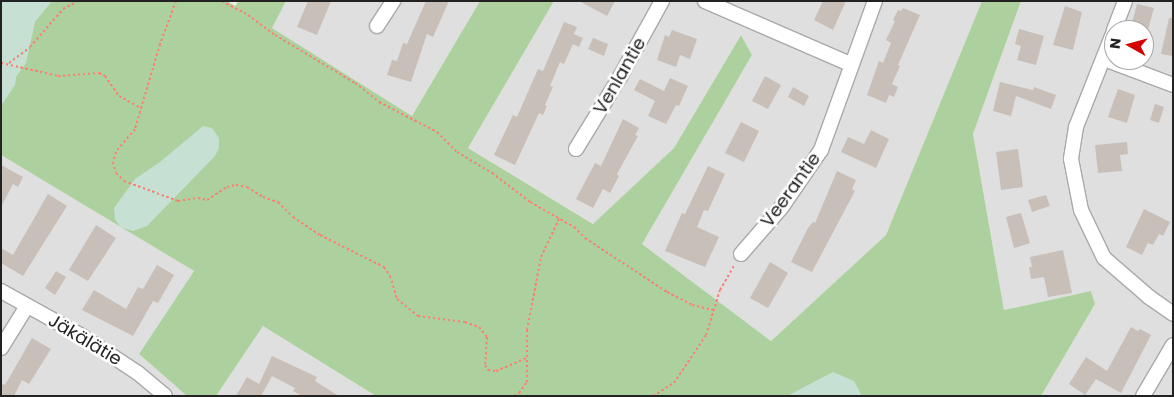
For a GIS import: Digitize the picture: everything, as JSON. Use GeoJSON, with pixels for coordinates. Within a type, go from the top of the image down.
{"type":"FeatureCollection","features":[{"type":"Feature","properties":{"kind":"street"},"geometry":{"type":"LineString","coordinates":[[377,26],[393,1]]}},
{"type":"Feature","properties":{"kind":"street","name":"Venlantie"},"geometry":{"type":"LineString","coordinates":[[576,149],[620,77],[662,1]]}},
{"type":"Feature","properties":{"kind":"street"},"geometry":{"type":"LineString","coordinates":[[704,1],[850,64]]}},
{"type":"Feature","properties":{"kind":"street","name":"Veerantie"},"geometry":{"type":"LineString","coordinates":[[741,254],[781,208],[821,150],[850,64],[875,1]]}},
{"type":"Feature","properties":{"kind":"street"},"geometry":{"type":"LineString","coordinates":[[1118,20],[1124,1]]}},
{"type":"Feature","properties":{"kind":"street"},"geometry":{"type":"LineString","coordinates":[[1104,59],[1076,127],[1071,159],[1081,210],[1104,258],[1148,298],[1173,314]]}},
{"type":"Feature","properties":{"kind":"street"},"geometry":{"type":"LineString","coordinates":[[1133,70],[1173,85]]}},
{"type":"Feature","properties":{"kind":"street","name":"Jäkälätie"},"geometry":{"type":"LineString","coordinates":[[1,291],[82,336],[130,368],[165,396]]}},
{"type":"Feature","properties":{"kind":"street"},"geometry":{"type":"LineString","coordinates":[[1,348],[27,306]]}},
{"type":"Feature","properties":{"kind":"street"},"geometry":{"type":"LineString","coordinates":[[1142,396],[1173,345]]}},
{"type":"Feature","properties":{"kind":"path"},"geometry":{"type":"LineString","coordinates":[[9,63],[30,47],[62,9],[78,1]]}},
{"type":"Feature","properties":{"kind":"path"},"geometry":{"type":"LineString","coordinates":[[176,1],[160,44],[135,129],[116,152],[113,162],[116,173],[124,181],[178,201],[198,198],[207,200],[227,187],[236,185],[247,187],[263,197],[278,202],[299,222],[320,236],[384,266],[390,276],[398,299],[418,316],[465,322],[479,327],[487,337],[485,365],[488,370],[496,370],[527,358]]}},
{"type":"Feature","properties":{"kind":"path"},"geometry":{"type":"LineString","coordinates":[[222,1],[248,15],[275,35],[355,84],[379,102],[391,106],[424,128],[437,132],[456,152],[492,173],[530,202],[559,218],[681,300],[714,310]]}},
{"type":"Feature","properties":{"kind":"path"},"geometry":{"type":"LineString","coordinates":[[1,62],[58,76],[100,73],[105,76],[119,96],[142,108]]}},
{"type":"Feature","properties":{"kind":"path"},"geometry":{"type":"LineString","coordinates":[[514,396],[519,393],[527,382],[527,330],[541,257],[559,218]]}},
{"type":"Feature","properties":{"kind":"path"},"geometry":{"type":"LineString","coordinates":[[653,396],[674,383],[706,335],[720,290],[741,254]]}},
{"type":"Feature","properties":{"kind":"shaded area"},"geometry":{"type":"Polygon","coordinates":[[[286,1],[480,1],[412,116],[271,28],[286,1]]]}},
{"type":"Feature","properties":{"kind":"shaded area"},"geometry":{"type":"Polygon","coordinates":[[[554,1],[982,1],[886,235],[771,341],[642,244],[752,55],[741,35],[674,148],[594,224],[468,148],[554,1]]]}},
{"type":"Feature","properties":{"kind":"shaded area"},"geometry":{"type":"Polygon","coordinates":[[[1021,1],[1173,1],[1173,396],[1041,396],[1095,304],[1091,291],[1004,310],[973,134],[1021,1]]]}},
{"type":"Feature","properties":{"kind":"shaded area"},"geometry":{"type":"Polygon","coordinates":[[[1,155],[194,271],[139,354],[187,396],[1,396],[1,155]]]}},
{"type":"Feature","properties":{"kind":"shaded area"},"geometry":{"type":"Polygon","coordinates":[[[263,326],[376,396],[216,396],[263,326]]]}},
{"type":"Feature","properties":{"kind":"green space"},"geometry":{"type":"Polygon","coordinates":[[[1,1],[227,1],[235,6],[239,1],[286,1],[272,28],[412,116],[480,1],[554,1],[468,148],[593,224],[674,148],[741,35],[752,55],[642,244],[771,341],[886,235],[982,1],[1021,1],[973,134],[1004,310],[1091,291],[1095,304],[1041,396],[376,396],[263,326],[216,396],[187,396],[139,354],[194,271],[1,155],[1,1]]]}},
{"type":"Feature","properties":{"kind":"green space"},"geometry":{"type":"Polygon","coordinates":[[[1,1],[52,1],[35,22],[26,63],[16,77],[15,85],[1,106],[1,1]]]}},
{"type":"Feature","properties":{"kind":"green space"},"geometry":{"type":"Polygon","coordinates":[[[203,126],[212,128],[219,138],[219,148],[215,156],[147,226],[133,231],[120,227],[115,219],[114,208],[135,179],[160,162],[203,126]]]}},
{"type":"Feature","properties":{"kind":"green space"},"geometry":{"type":"Polygon","coordinates":[[[833,372],[854,381],[862,396],[787,396],[833,372]]]}},
{"type":"Feature","properties":{"kind":"building"},"geometry":{"type":"Polygon","coordinates":[[[308,1],[331,1],[317,35],[297,27],[308,1]]]}},
{"type":"Feature","properties":{"kind":"building"},"geometry":{"type":"Polygon","coordinates":[[[426,1],[449,1],[433,37],[427,34],[411,82],[387,75],[392,60],[397,61],[403,43],[407,44],[426,1]]]}},
{"type":"Feature","properties":{"kind":"building"},"geometry":{"type":"Polygon","coordinates":[[[579,1],[615,1],[607,16],[579,1]]]}},
{"type":"Feature","properties":{"kind":"building"},"geometry":{"type":"Polygon","coordinates":[[[823,1],[846,1],[833,30],[814,20],[823,1]]]}},
{"type":"Feature","properties":{"kind":"building"},"geometry":{"type":"Polygon","coordinates":[[[1137,4],[1154,8],[1151,20],[1133,20],[1137,4]]]}},
{"type":"Feature","properties":{"kind":"building"},"geometry":{"type":"Polygon","coordinates":[[[1065,6],[1082,12],[1073,50],[1053,45],[1065,6]]]}},
{"type":"Feature","properties":{"kind":"building"},"geometry":{"type":"Polygon","coordinates":[[[903,8],[920,15],[898,65],[900,66],[892,84],[898,87],[894,97],[889,95],[886,103],[867,95],[879,61],[883,63],[891,43],[886,40],[895,21],[893,20],[898,10],[901,11],[903,8]]]}},
{"type":"Feature","properties":{"kind":"building"},"geometry":{"type":"Polygon","coordinates":[[[1169,18],[1173,18],[1173,56],[1161,54],[1169,18]]]}},
{"type":"Feature","properties":{"kind":"building"},"geometry":{"type":"Polygon","coordinates":[[[564,22],[577,27],[574,34],[583,38],[579,47],[573,44],[564,64],[560,62],[550,86],[553,87],[545,105],[547,106],[543,115],[539,113],[515,165],[494,155],[513,115],[517,117],[538,69],[543,71],[564,22]]]}},
{"type":"Feature","properties":{"kind":"building"},"geometry":{"type":"Polygon","coordinates":[[[1019,29],[1044,36],[1036,65],[1017,60],[1021,46],[1015,44],[1019,29]]]}},
{"type":"Feature","properties":{"kind":"building"},"geometry":{"type":"Polygon","coordinates":[[[672,30],[697,39],[690,59],[680,55],[676,67],[657,60],[665,35],[669,37],[672,30]]]}},
{"type":"Feature","properties":{"kind":"building"},"geometry":{"type":"Polygon","coordinates":[[[593,38],[608,44],[604,56],[588,49],[593,38]]]}},
{"type":"Feature","properties":{"kind":"building"},"geometry":{"type":"Polygon","coordinates":[[[765,76],[781,85],[768,109],[752,101],[765,76]]]}},
{"type":"Feature","properties":{"kind":"building"},"geometry":{"type":"Polygon","coordinates":[[[670,78],[688,86],[679,106],[676,105],[666,124],[648,116],[655,101],[634,90],[640,79],[664,91],[670,78]]]}},
{"type":"Feature","properties":{"kind":"building"},"geometry":{"type":"Polygon","coordinates":[[[1000,82],[1033,90],[1034,87],[1056,95],[1051,109],[1016,96],[1011,116],[993,111],[1000,82]]]}},
{"type":"Feature","properties":{"kind":"building"},"geometry":{"type":"Polygon","coordinates":[[[793,87],[809,96],[804,106],[788,97],[793,87]]]}},
{"type":"Feature","properties":{"kind":"building"},"geometry":{"type":"Polygon","coordinates":[[[1118,89],[1135,95],[1127,123],[1108,117],[1118,89]]]}},
{"type":"Feature","properties":{"kind":"building"},"geometry":{"type":"Polygon","coordinates":[[[1155,104],[1164,107],[1159,123],[1150,120],[1155,104]]]}},
{"type":"Feature","properties":{"kind":"building"},"geometry":{"type":"Polygon","coordinates":[[[623,119],[639,128],[635,135],[638,136],[617,174],[619,176],[610,193],[603,189],[593,208],[576,199],[595,163],[601,166],[623,119]]]}},
{"type":"Feature","properties":{"kind":"building"},"geometry":{"type":"Polygon","coordinates":[[[741,122],[759,131],[744,162],[725,153],[741,122]]]}},
{"type":"Feature","properties":{"kind":"building"},"geometry":{"type":"Polygon","coordinates":[[[871,130],[889,139],[876,168],[841,152],[848,137],[864,144],[871,130]]]}},
{"type":"Feature","properties":{"kind":"building"},"geometry":{"type":"Polygon","coordinates":[[[1127,142],[1128,154],[1120,155],[1122,171],[1098,173],[1095,145],[1127,142]]]}},
{"type":"Feature","properties":{"kind":"building"},"geometry":{"type":"Polygon","coordinates":[[[1018,149],[1023,187],[1001,190],[996,152],[1018,149]]]}},
{"type":"Feature","properties":{"kind":"building"},"geometry":{"type":"Polygon","coordinates":[[[1,165],[23,177],[18,187],[13,184],[1,207],[1,165]]]}},
{"type":"Feature","properties":{"kind":"building"},"geometry":{"type":"Polygon","coordinates":[[[708,166],[725,174],[708,211],[704,210],[697,227],[719,237],[705,267],[665,251],[682,213],[685,214],[708,166]]]}},
{"type":"Feature","properties":{"kind":"building"},"geometry":{"type":"Polygon","coordinates":[[[837,171],[856,180],[852,189],[855,191],[812,272],[791,262],[808,228],[813,222],[815,223],[837,171]]]}},
{"type":"Feature","properties":{"kind":"building"},"geometry":{"type":"Polygon","coordinates":[[[48,194],[67,206],[23,276],[1,263],[1,248],[13,255],[48,194]]]}},
{"type":"Feature","properties":{"kind":"building"},"geometry":{"type":"Polygon","coordinates":[[[1046,195],[1050,206],[1032,212],[1028,200],[1046,195]]]}},
{"type":"Feature","properties":{"kind":"building"},"geometry":{"type":"Polygon","coordinates":[[[1144,209],[1170,222],[1163,236],[1159,234],[1153,245],[1148,243],[1142,255],[1126,247],[1144,209]]]}},
{"type":"Feature","properties":{"kind":"building"},"geometry":{"type":"Polygon","coordinates":[[[1021,213],[1030,243],[1014,248],[1006,217],[1021,213]]]}},
{"type":"Feature","properties":{"kind":"building"},"geometry":{"type":"Polygon","coordinates":[[[96,225],[116,238],[88,281],[69,270],[96,225]]]}},
{"type":"Feature","properties":{"kind":"building"},"geometry":{"type":"Polygon","coordinates":[[[1063,250],[1072,293],[1048,297],[1044,277],[1031,279],[1029,267],[1032,267],[1030,257],[1063,250]]]}},
{"type":"Feature","properties":{"kind":"building"},"geometry":{"type":"Polygon","coordinates":[[[770,262],[788,273],[768,308],[750,298],[770,262]]]}},
{"type":"Feature","properties":{"kind":"building"},"geometry":{"type":"Polygon","coordinates":[[[157,265],[174,275],[158,303],[153,301],[133,336],[82,310],[94,290],[126,309],[138,287],[143,289],[157,265]]]}},
{"type":"Feature","properties":{"kind":"building"},"geometry":{"type":"Polygon","coordinates":[[[56,271],[66,277],[55,295],[45,288],[56,271]]]}},
{"type":"Feature","properties":{"kind":"building"},"geometry":{"type":"Polygon","coordinates":[[[1131,327],[1151,335],[1121,393],[1096,379],[1085,395],[1069,384],[1086,357],[1107,371],[1131,327]]]}},
{"type":"Feature","properties":{"kind":"building"},"geometry":{"type":"Polygon","coordinates":[[[32,338],[51,349],[29,384],[22,380],[14,396],[1,396],[1,383],[5,385],[32,338]]]}},
{"type":"Feature","properties":{"kind":"building"},"geometry":{"type":"Polygon","coordinates":[[[272,356],[317,377],[315,381],[339,396],[302,396],[293,391],[295,388],[272,376],[261,396],[236,396],[247,377],[259,384],[272,356]]]}}]}
